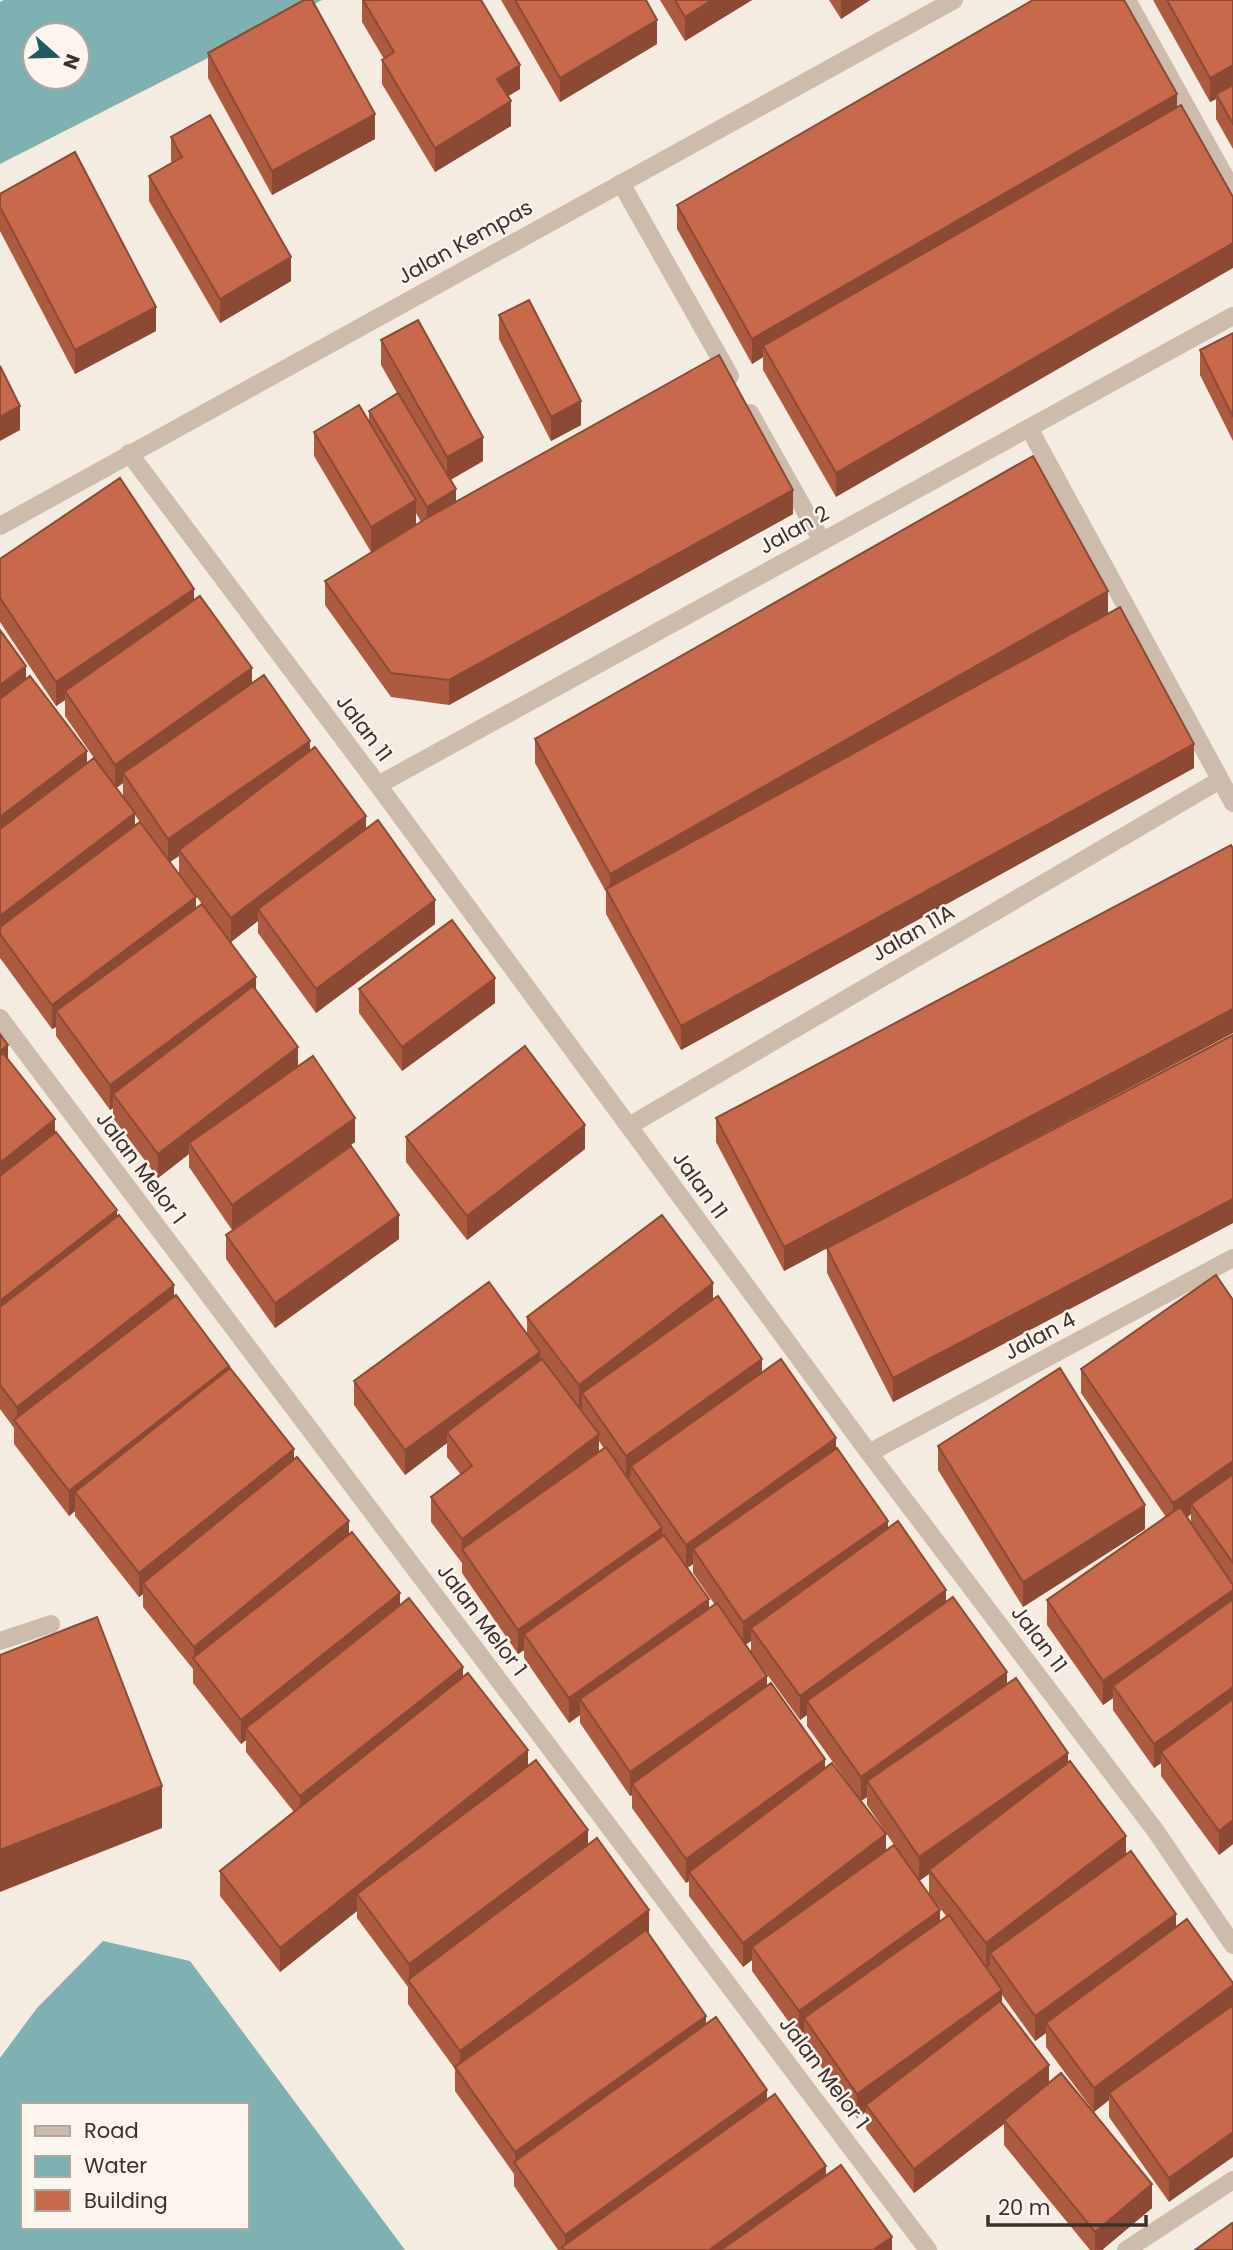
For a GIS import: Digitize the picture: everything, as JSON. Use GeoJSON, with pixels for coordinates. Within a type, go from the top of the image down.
{"type":"FeatureCollection","features":[{"type":"Feature","properties":{"kind":"street","name":"Jalan Kempas"},"geometry":{"type":"LineString","coordinates":[[0,526],[954,0]]}},
{"type":"Feature","properties":{"kind":"street"},"geometry":{"type":"LineString","coordinates":[[1127,0],[1233,191]]}},
{"type":"Feature","properties":{"kind":"street"},"geometry":{"type":"LineString","coordinates":[[621,183],[822,541]]}},
{"type":"Feature","properties":{"kind":"street","name":"Jalan 2"},"geometry":{"type":"LineString","coordinates":[[378,785],[1233,316]]}},
{"type":"Feature","properties":{"kind":"street"},"geometry":{"type":"LineString","coordinates":[[1029,428],[1233,803]]}},
{"type":"Feature","properties":{"kind":"street","name":"Jalan 11"},"geometry":{"type":"LineString","coordinates":[[129,453],[378,785],[869,1453],[1156,1830],[1233,1945]]}},
{"type":"Feature","properties":{"kind":"street","name":"Jalan 11A"},"geometry":{"type":"LineString","coordinates":[[629,1126],[1220,780]]}},
{"type":"Feature","properties":{"kind":"street","name":"Jalan Melor 1"},"geometry":{"type":"LineString","coordinates":[[0,1018],[928,2250]]}},
{"type":"Feature","properties":{"kind":"street","name":"Jalan 4"},"geometry":{"type":"LineString","coordinates":[[869,1453],[1233,1258]]}},
{"type":"Feature","properties":{"kind":"street"},"geometry":{"type":"LineString","coordinates":[[0,1641],[51,1624]]}},
{"type":"Feature","properties":{"kind":"street"},"geometry":{"type":"LineString","coordinates":[[1126,2250],[1233,2180]]}},
{"type":"Feature","properties":{"kind":"water"},"geometry":{"type":"Polygon","coordinates":[[[322,0],[0,164],[0,2],[322,0]]]}},
{"type":"Feature","properties":{"kind":"water"},"geometry":{"type":"Polygon","coordinates":[[[103,1941],[190,1961],[405,2250],[0,2250],[0,2058],[37,2008],[103,1941]]]}},
{"type":"Feature","properties":{"kind":"building"},"geometry":{"type":"Polygon","coordinates":[[[304,0],[312,0],[375,114],[272,171],[208,53],[304,0]]]}},
{"type":"Feature","properties":{"kind":"building"},"geometry":{"type":"Polygon","coordinates":[[[363,0],[481,0],[520,65],[497,79],[511,101],[435,148],[382,60],[394,52],[363,0]]]}},
{"type":"Feature","properties":{"kind":"building"},"geometry":{"type":"Polygon","coordinates":[[[515,0],[646,0],[657,20],[560,78],[515,0]]]}},
{"type":"Feature","properties":{"kind":"building"},"geometry":{"type":"Polygon","coordinates":[[[675,0],[712,0],[685,17],[675,0]]]}},
{"type":"Feature","properties":{"kind":"building"},"geometry":{"type":"Polygon","coordinates":[[[1033,0],[1124,0],[1177,94],[752,339],[677,205],[1033,0]]]}},
{"type":"Feature","properties":{"kind":"building"},"geometry":{"type":"Polygon","coordinates":[[[1167,0],[1233,0],[1233,65],[1210,78],[1167,0]]]}},
{"type":"Feature","properties":{"kind":"building"},"geometry":{"type":"Polygon","coordinates":[[[1233,85],[1233,124],[1216,94],[1233,85]]]}},
{"type":"Feature","properties":{"kind":"building"},"geometry":{"type":"Polygon","coordinates":[[[1181,105],[1233,197],[1233,243],[836,473],[763,346],[1181,105]]]}},
{"type":"Feature","properties":{"kind":"building"},"geometry":{"type":"Polygon","coordinates":[[[210,115],[291,257],[220,299],[149,176],[182,157],[171,137],[210,115]]]}},
{"type":"Feature","properties":{"kind":"building"},"geometry":{"type":"Polygon","coordinates":[[[75,152],[156,307],[75,350],[0,207],[0,194],[75,152]]]}},
{"type":"Feature","properties":{"kind":"building"},"geometry":{"type":"Polygon","coordinates":[[[529,300],[581,401],[551,417],[499,315],[529,300]]]}},
{"type":"Feature","properties":{"kind":"building"},"geometry":{"type":"Polygon","coordinates":[[[418,320],[483,437],[447,457],[381,340],[418,320]]]}},
{"type":"Feature","properties":{"kind":"building"},"geometry":{"type":"Polygon","coordinates":[[[1233,333],[1233,417],[1200,350],[1233,333]]]}},
{"type":"Feature","properties":{"kind":"building"},"geometry":{"type":"Polygon","coordinates":[[[719,355],[793,490],[449,680],[391,673],[325,581],[427,518],[719,355]]]}},
{"type":"Feature","properties":{"kind":"building"},"geometry":{"type":"Polygon","coordinates":[[[0,366],[20,406],[0,417],[0,366]]]}},
{"type":"Feature","properties":{"kind":"building"},"geometry":{"type":"Polygon","coordinates":[[[398,393],[456,489],[427,507],[369,411],[398,393]]]}},
{"type":"Feature","properties":{"kind":"building"},"geometry":{"type":"Polygon","coordinates":[[[359,405],[416,500],[371,527],[314,432],[359,405]]]}},
{"type":"Feature","properties":{"kind":"building"},"geometry":{"type":"Polygon","coordinates":[[[1033,456],[1108,591],[610,874],[535,739],[1033,456]]]}},
{"type":"Feature","properties":{"kind":"building"},"geometry":{"type":"Polygon","coordinates":[[[120,478],[194,589],[56,682],[0,598],[0,559],[120,478]]]}},
{"type":"Feature","properties":{"kind":"building"},"geometry":{"type":"Polygon","coordinates":[[[200,596],[252,668],[115,765],[65,691],[200,596]]]}},
{"type":"Feature","properties":{"kind":"building"},"geometry":{"type":"Polygon","coordinates":[[[1120,607],[1194,744],[681,1026],[606,889],[1120,607]]]}},
{"type":"Feature","properties":{"kind":"building"},"geometry":{"type":"Polygon","coordinates":[[[0,630],[26,666],[0,685],[0,630]]]}},
{"type":"Feature","properties":{"kind":"building"},"geometry":{"type":"Polygon","coordinates":[[[264,675],[310,741],[168,839],[123,773],[264,675]]]}},
{"type":"Feature","properties":{"kind":"building"},"geometry":{"type":"Polygon","coordinates":[[[30,676],[87,751],[0,817],[0,699],[30,676]]]}},
{"type":"Feature","properties":{"kind":"building"},"geometry":{"type":"Polygon","coordinates":[[[315,747],[366,816],[231,918],[179,850],[315,747]]]}},
{"type":"Feature","properties":{"kind":"building"},"geometry":{"type":"Polygon","coordinates":[[[94,758],[135,813],[0,916],[0,829],[94,758]]]}},
{"type":"Feature","properties":{"kind":"building"},"geometry":{"type":"Polygon","coordinates":[[[378,820],[435,900],[316,989],[258,909],[378,820]]]}},
{"type":"Feature","properties":{"kind":"building"},"geometry":{"type":"Polygon","coordinates":[[[140,822],[196,897],[52,1005],[0,934],[0,927],[140,822]]]}},
{"type":"Feature","properties":{"kind":"building"},"geometry":{"type":"Polygon","coordinates":[[[1231,845],[1233,1009],[784,1247],[716,1118],[1231,845]]]}},
{"type":"Feature","properties":{"kind":"building"},"geometry":{"type":"Polygon","coordinates":[[[202,904],[256,977],[110,1085],[56,1011],[202,904]]]}},
{"type":"Feature","properties":{"kind":"building"},"geometry":{"type":"Polygon","coordinates":[[[452,920],[495,978],[402,1047],[359,989],[452,920]]]}},
{"type":"Feature","properties":{"kind":"building"},"geometry":{"type":"Polygon","coordinates":[[[253,986],[298,1047],[158,1154],[113,1094],[253,986]]]}},
{"type":"Feature","properties":{"kind":"building"},"geometry":{"type":"Polygon","coordinates":[[[0,1034],[8,1045],[0,1051],[0,1034]]]}},
{"type":"Feature","properties":{"kind":"building"},"geometry":{"type":"Polygon","coordinates":[[[1233,1035],[1233,1199],[893,1378],[827,1248],[1233,1035]]]}},
{"type":"Feature","properties":{"kind":"building"},"geometry":{"type":"Polygon","coordinates":[[[525,1046],[585,1125],[467,1216],[406,1137],[525,1046]]]}},
{"type":"Feature","properties":{"kind":"building"},"geometry":{"type":"Polygon","coordinates":[[[3,1053],[55,1119],[0,1163],[0,1056],[3,1053]]]}},
{"type":"Feature","properties":{"kind":"building"},"geometry":{"type":"Polygon","coordinates":[[[313,1056],[355,1118],[232,1205],[189,1143],[313,1056]]]}},
{"type":"Feature","properties":{"kind":"building"},"geometry":{"type":"Polygon","coordinates":[[[56,1132],[117,1210],[0,1301],[0,1176],[56,1132]]]}},
{"type":"Feature","properties":{"kind":"building"},"geometry":{"type":"Polygon","coordinates":[[[351,1146],[399,1215],[275,1303],[226,1235],[351,1146]]]}},
{"type":"Feature","properties":{"kind":"building"},"geometry":{"type":"Polygon","coordinates":[[[119,1215],[174,1285],[17,1407],[0,1385],[0,1307],[119,1215]]]}},
{"type":"Feature","properties":{"kind":"building"},"geometry":{"type":"Polygon","coordinates":[[[662,1215],[713,1283],[579,1385],[527,1317],[662,1215]]]}},
{"type":"Feature","properties":{"kind":"building"},"geometry":{"type":"Polygon","coordinates":[[[1216,1275],[1233,1300],[1233,1461],[1173,1503],[1081,1369],[1216,1275]]]}},
{"type":"Feature","properties":{"kind":"building"},"geometry":{"type":"Polygon","coordinates":[[[489,1282],[540,1352],[405,1450],[354,1381],[489,1282]]]}},
{"type":"Feature","properties":{"kind":"building"},"geometry":{"type":"Polygon","coordinates":[[[176,1295],[229,1366],[69,1491],[14,1420],[176,1295]]]}},
{"type":"Feature","properties":{"kind":"building"},"geometry":{"type":"Polygon","coordinates":[[[718,1296],[762,1359],[626,1456],[582,1393],[718,1296]]]}},
{"type":"Feature","properties":{"kind":"building"},"geometry":{"type":"Polygon","coordinates":[[[542,1359],[599,1434],[462,1539],[431,1497],[472,1466],[447,1432],[542,1359]]]}},
{"type":"Feature","properties":{"kind":"building"},"geometry":{"type":"Polygon","coordinates":[[[781,1359],[836,1438],[686,1545],[631,1466],[781,1359]]]}},
{"type":"Feature","properties":{"kind":"building"},"geometry":{"type":"Polygon","coordinates":[[[230,1368],[294,1449],[139,1573],[75,1492],[230,1368]]]}},
{"type":"Feature","properties":{"kind":"building"},"geometry":{"type":"Polygon","coordinates":[[[1060,1368],[1145,1505],[1023,1582],[938,1446],[1060,1368]]]}},
{"type":"Feature","properties":{"kind":"building"},"geometry":{"type":"Polygon","coordinates":[[[606,1447],[662,1528],[518,1630],[462,1549],[606,1447]]]}},
{"type":"Feature","properties":{"kind":"building"},"geometry":{"type":"Polygon","coordinates":[[[837,1448],[888,1521],[743,1622],[693,1549],[837,1448]]]}},
{"type":"Feature","properties":{"kind":"building"},"geometry":{"type":"Polygon","coordinates":[[[297,1457],[349,1521],[194,1647],[143,1583],[297,1457]]]}},
{"type":"Feature","properties":{"kind":"building"},"geometry":{"type":"Polygon","coordinates":[[[1233,1474],[1233,1563],[1191,1504],[1233,1474]]]}},
{"type":"Feature","properties":{"kind":"building"},"geometry":{"type":"Polygon","coordinates":[[[1180,1507],[1233,1585],[1233,1590],[1103,1681],[1047,1600],[1180,1507]]]}},
{"type":"Feature","properties":{"kind":"building"},"geometry":{"type":"Polygon","coordinates":[[[898,1521],[946,1590],[800,1696],[751,1628],[898,1521]]]}},
{"type":"Feature","properties":{"kind":"building"},"geometry":{"type":"Polygon","coordinates":[[[352,1532],[400,1593],[241,1720],[193,1658],[352,1532]]]}},
{"type":"Feature","properties":{"kind":"building"},"geometry":{"type":"Polygon","coordinates":[[[664,1535],[709,1599],[569,1698],[524,1634],[664,1535]]]}},
{"type":"Feature","properties":{"kind":"building"},"geometry":{"type":"Polygon","coordinates":[[[953,1597],[1007,1672],[861,1777],[807,1701],[953,1597]]]}},
{"type":"Feature","properties":{"kind":"building"},"geometry":{"type":"Polygon","coordinates":[[[409,1598],[463,1667],[300,1796],[246,1728],[409,1598]]]}},
{"type":"Feature","properties":{"kind":"building"},"geometry":{"type":"Polygon","coordinates":[[[1233,1599],[1233,1687],[1154,1744],[1113,1686],[1233,1599]]]}},
{"type":"Feature","properties":{"kind":"building"},"geometry":{"type":"Polygon","coordinates":[[[717,1603],[767,1676],[630,1772],[580,1699],[717,1603]]]}},
{"type":"Feature","properties":{"kind":"building"},"geometry":{"type":"Polygon","coordinates":[[[97,1617],[162,1786],[0,1850],[0,1655],[97,1617]]]}},
{"type":"Feature","properties":{"kind":"building"},"geometry":{"type":"Polygon","coordinates":[[[468,1673],[528,1750],[280,1948],[220,1871],[468,1673]]]}},
{"type":"Feature","properties":{"kind":"building"},"geometry":{"type":"Polygon","coordinates":[[[1016,1678],[1068,1753],[919,1857],[867,1781],[1016,1678]]]}},
{"type":"Feature","properties":{"kind":"building"},"geometry":{"type":"Polygon","coordinates":[[[771,1683],[825,1759],[686,1859],[632,1784],[771,1683]]]}},
{"type":"Feature","properties":{"kind":"building"},"geometry":{"type":"Polygon","coordinates":[[[1233,1699],[1233,1820],[1219,1831],[1161,1752],[1233,1699]]]}},
{"type":"Feature","properties":{"kind":"building"},"geometry":{"type":"Polygon","coordinates":[[[536,1760],[588,1830],[409,1964],[357,1894],[536,1760]]]}},
{"type":"Feature","properties":{"kind":"building"},"geometry":{"type":"Polygon","coordinates":[[[1070,1761],[1126,1836],[986,1943],[929,1870],[1070,1761]]]}},
{"type":"Feature","properties":{"kind":"building"},"geometry":{"type":"Polygon","coordinates":[[[832,1763],[886,1834],[743,1943],[689,1872],[832,1763]]]}},
{"type":"Feature","properties":{"kind":"building"},"geometry":{"type":"Polygon","coordinates":[[[597,1838],[649,1910],[460,2051],[408,1980],[597,1838]]]}},
{"type":"Feature","properties":{"kind":"building"},"geometry":{"type":"Polygon","coordinates":[[[894,1845],[940,1910],[799,2011],[752,1947],[894,1845]]]}},
{"type":"Feature","properties":{"kind":"building"},"geometry":{"type":"Polygon","coordinates":[[[1131,1851],[1176,1914],[1035,2016],[990,1953],[1131,1851]]]}},
{"type":"Feature","properties":{"kind":"building"},"geometry":{"type":"Polygon","coordinates":[[[949,1915],[1002,1990],[857,2094],[804,2018],[949,1915]]]}},
{"type":"Feature","properties":{"kind":"building"},"geometry":{"type":"Polygon","coordinates":[[[1187,1919],[1233,1985],[1094,2088],[1046,2023],[1187,1919]]]}},
{"type":"Feature","properties":{"kind":"building"},"geometry":{"type":"Polygon","coordinates":[[[646,1930],[706,2016],[515,2152],[455,2067],[646,1930]]]}},
{"type":"Feature","properties":{"kind":"building"},"geometry":{"type":"Polygon","coordinates":[[[1000,2001],[1049,2065],[914,2169],[866,2105],[1000,2001]]]}},
{"type":"Feature","properties":{"kind":"building"},"geometry":{"type":"Polygon","coordinates":[[[1233,2005],[1233,2132],[1169,2178],[1109,2093],[1233,2005]]]}},
{"type":"Feature","properties":{"kind":"building"},"geometry":{"type":"Polygon","coordinates":[[[716,2017],[767,2090],[565,2235],[514,2162],[716,2017]]]}},
{"type":"Feature","properties":{"kind":"building"},"geometry":{"type":"Polygon","coordinates":[[[1061,2073],[1152,2184],[1095,2232],[1004,2120],[1061,2073]]]}},
{"type":"Feature","properties":{"kind":"building"},"geometry":{"type":"Polygon","coordinates":[[[775,2094],[826,2166],[709,2250],[564,2250],[562,2247],[775,2094]]]}},
{"type":"Feature","properties":{"kind":"building"},"geometry":{"type":"Polygon","coordinates":[[[841,2165],[892,2237],[873,2250],[721,2250],[841,2165]]]}},
{"type":"Feature","properties":{"kind":"building"},"geometry":{"type":"Polygon","coordinates":[[[1232,2223],[1233,2250],[1195,2250],[1232,2223]]]}}]}
